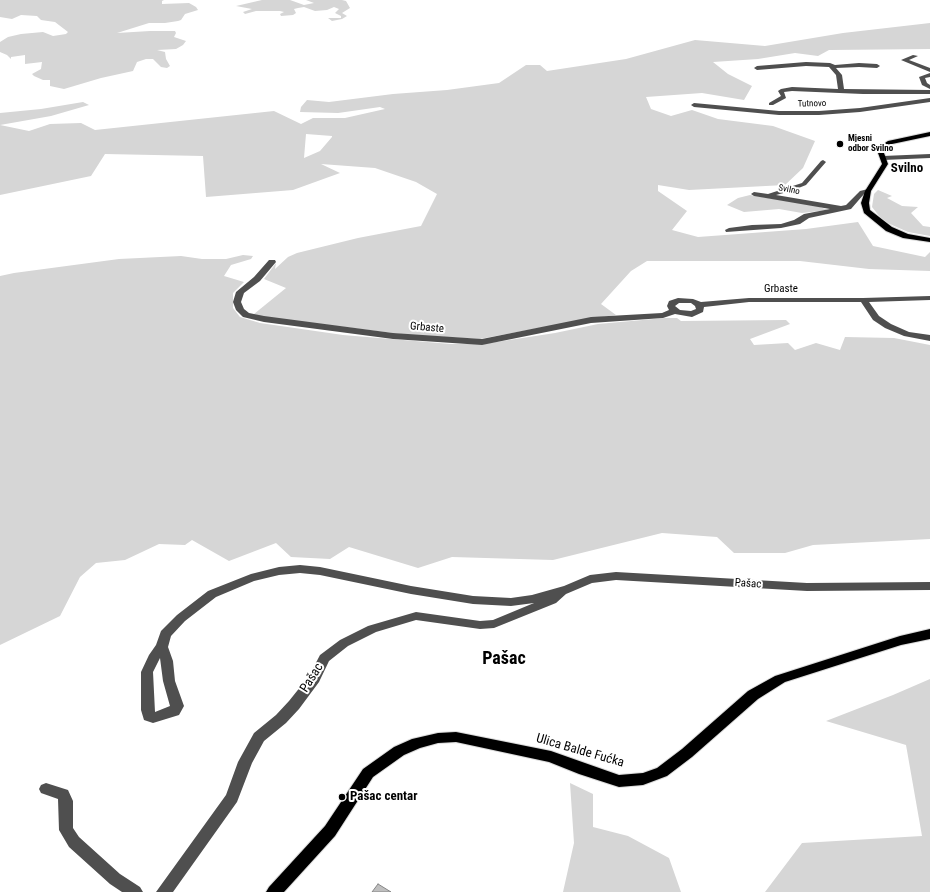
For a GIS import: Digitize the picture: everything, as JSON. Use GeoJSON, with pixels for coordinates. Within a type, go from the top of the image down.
{"type":"FeatureCollection","features":[{"type":"Feature","properties":{"kind":"main road"},"geometry":{"type":"LineString","coordinates":[[930,134],[890,142],[880,149],[885,163],[884,167],[868,191],[865,203],[867,211],[880,224],[893,232],[930,240]]}},
{"type":"Feature","properties":{"kind":"main road","name":"Ulica Balde Fućka"},"geometry":{"type":"LineString","coordinates":[[274,892],[330,831],[368,772],[398,751],[418,743],[438,738],[456,737],[551,757],[619,781],[643,779],[662,772],[687,753],[753,695],[780,679],[900,641],[930,634]]}},
{"type":"Feature","properties":{"kind":"street"},"geometry":{"type":"LineString","coordinates":[[915,56],[904,60],[928,68]]}},
{"type":"Feature","properties":{"kind":"street"},"geometry":{"type":"LineString","coordinates":[[757,68],[814,64],[830,65],[834,67],[859,65],[877,66]]}},
{"type":"Feature","properties":{"kind":"street"},"geometry":{"type":"LineString","coordinates":[[834,67],[833,70],[840,78],[841,91]]}},
{"type":"Feature","properties":{"kind":"street"},"geometry":{"type":"LineString","coordinates":[[930,75],[922,77],[924,84],[930,87]]}},
{"type":"Feature","properties":{"kind":"street","name":"Tutnovo"},"geometry":{"type":"LineString","coordinates":[[771,104],[784,97],[781,91],[799,88],[841,91],[930,92]]}},
{"type":"Feature","properties":{"kind":"street","name":"Tutnovo"},"geometry":{"type":"LineString","coordinates":[[694,105],[779,113],[819,113],[860,110],[930,100]]}},
{"type":"Feature","properties":{"kind":"street"},"geometry":{"type":"LineString","coordinates":[[883,158],[930,156]]}},
{"type":"Feature","properties":{"kind":"street","name":"Svilno"},"geometry":{"type":"LineString","coordinates":[[771,196],[771,194],[793,189],[804,184],[823,162]]}},
{"type":"Feature","properties":{"kind":"street"},"geometry":{"type":"LineString","coordinates":[[729,230],[752,227],[781,226],[797,222],[807,216],[848,207],[862,192],[868,191]]}},
{"type":"Feature","properties":{"kind":"street"},"geometry":{"type":"LineString","coordinates":[[754,194],[771,196]]}},
{"type":"Feature","properties":{"kind":"street","name":"Svilno"},"geometry":{"type":"LineString","coordinates":[[771,196],[844,208]]}},
{"type":"Feature","properties":{"kind":"street","name":"Grbaste"},"geometry":{"type":"LineString","coordinates":[[272,262],[257,279],[240,292],[237,302],[240,310],[246,315],[264,319],[378,334],[456,342],[482,342],[591,320],[663,315],[675,311],[687,314],[696,313],[700,310],[699,305]]}},
{"type":"Feature","properties":{"kind":"street","name":"Grbaste"},"geometry":{"type":"LineString","coordinates":[[675,311],[672,308],[672,303],[678,300],[688,300],[699,305],[749,300],[863,300],[930,298]]}},
{"type":"Feature","properties":{"kind":"street"},"geometry":{"type":"LineString","coordinates":[[863,300],[876,318],[888,326],[907,334],[930,338]]}},
{"type":"Feature","properties":{"kind":"street","name":"Pašac"},"geometry":{"type":"LineString","coordinates":[[162,647],[167,661],[169,681],[177,706],[174,711],[152,718],[149,716],[148,710],[147,672],[153,658],[162,647],[165,634],[181,618],[212,594],[244,580],[279,571],[300,569],[320,571],[411,590],[473,600],[511,602],[532,599],[568,589],[590,579],[616,576],[807,587],[930,586]]}},
{"type":"Feature","properties":{"kind":"street","name":"Pašac"},"geometry":{"type":"LineString","coordinates":[[164,892],[225,810],[232,798],[245,762],[259,737],[281,719],[294,705],[314,679],[324,658],[344,642],[372,629],[416,616],[480,625],[494,624],[552,600],[568,589]]}},
{"type":"Feature","properties":{"kind":"street"},"geometry":{"type":"LineString","coordinates":[[46,789],[63,794],[66,801],[66,830],[74,842],[115,879],[135,892]]}},
{"type":"Feature","properties":{"kind":"shaded area"},"geometry":{"type":"Polygon","coordinates":[[[0,0],[164,0],[162,1],[162,4],[189,3],[198,10],[185,14],[181,20],[178,21],[149,23],[117,33],[175,31],[176,33],[174,37],[186,41],[183,45],[176,49],[157,50],[165,52],[166,59],[170,66],[167,68],[161,67],[153,59],[146,59],[137,62],[133,71],[101,78],[64,89],[50,86],[50,80],[43,80],[32,74],[41,69],[42,62],[25,64],[25,55],[11,57],[11,59],[7,55],[0,52],[0,42],[8,37],[21,34],[43,32],[53,36],[66,34],[68,32],[55,22],[41,20],[37,16],[21,15],[12,19],[0,17],[0,0]]]}},
{"type":"Feature","properties":{"kind":"shaded area"},"geometry":{"type":"Polygon","coordinates":[[[262,0],[290,0],[304,5],[314,3],[306,0],[342,0],[346,1],[350,8],[342,13],[347,16],[342,19],[332,21],[328,18],[341,18],[341,16],[335,13],[339,9],[334,7],[327,10],[315,11],[304,7],[298,8],[294,9],[296,13],[293,15],[281,16],[280,14],[284,12],[256,11],[245,14],[243,12],[252,9],[236,6],[262,0]]]}},
{"type":"Feature","properties":{"kind":"shaded area"},"geometry":{"type":"Polygon","coordinates":[[[930,23],[930,49],[829,50],[818,56],[795,53],[758,59],[713,62],[728,74],[752,86],[744,100],[702,93],[646,97],[651,109],[671,116],[692,110],[718,119],[773,126],[815,141],[803,168],[785,185],[689,190],[658,185],[658,191],[687,211],[672,230],[698,237],[806,229],[858,222],[873,246],[925,257],[930,252],[930,271],[869,269],[800,261],[647,261],[631,271],[601,304],[616,315],[480,339],[409,335],[263,317],[254,314],[286,288],[264,279],[276,263],[275,269],[288,257],[297,253],[358,238],[421,226],[437,194],[416,182],[375,168],[321,164],[340,173],[293,190],[206,197],[203,156],[105,154],[91,176],[0,195],[0,125],[29,131],[50,124],[81,123],[95,130],[274,111],[301,124],[313,118],[345,118],[385,109],[380,107],[338,113],[300,112],[301,107],[307,100],[329,102],[499,83],[526,65],[540,65],[547,71],[626,59],[695,40],[765,46],[843,33],[930,23]],[[306,134],[304,158],[320,151],[332,136],[306,134]]]}},
{"type":"Feature","properties":{"kind":"shaded area"},"geometry":{"type":"Polygon","coordinates":[[[83,102],[89,105],[51,116],[0,125],[0,113],[41,109],[83,102]]]}},
{"type":"Feature","properties":{"kind":"shaded area"},"geometry":{"type":"Polygon","coordinates":[[[878,190],[892,196],[887,198],[902,206],[918,207],[911,213],[923,226],[930,227],[930,236],[908,232],[883,221],[872,207],[874,194],[878,190]]]}},
{"type":"Feature","properties":{"kind":"shaded area"},"geometry":{"type":"Polygon","coordinates":[[[750,195],[817,206],[828,210],[802,213],[779,209],[744,212],[727,205],[738,198],[750,195]]]}},
{"type":"Feature","properties":{"kind":"shaded area"},"geometry":{"type":"Polygon","coordinates":[[[243,255],[253,256],[251,259],[231,265],[224,276],[244,282],[233,293],[233,308],[240,317],[260,323],[343,335],[451,344],[483,344],[555,333],[598,324],[677,318],[681,321],[786,320],[790,324],[750,339],[754,345],[788,343],[795,350],[816,343],[840,350],[845,337],[894,338],[930,345],[930,539],[813,545],[785,553],[734,553],[717,537],[662,533],[553,560],[452,557],[418,568],[349,547],[330,559],[291,557],[276,543],[229,561],[192,540],[185,545],[159,544],[125,560],[96,563],[80,577],[60,616],[0,645],[0,276],[119,259],[181,256],[202,259],[226,259],[243,255]]]}},
{"type":"Feature","properties":{"kind":"shaded area"},"geometry":{"type":"Polygon","coordinates":[[[930,679],[930,892],[765,892],[802,843],[922,836],[906,745],[826,721],[930,679]]]}},
{"type":"Feature","properties":{"kind":"shaded area"},"geometry":{"type":"Polygon","coordinates":[[[570,783],[593,794],[593,827],[628,836],[669,858],[681,892],[563,892],[574,843],[570,783]]]}},
{"type":"Feature","properties":{"kind":"building"},"geometry":{"type":"Polygon","coordinates":[[[378,884],[391,892],[372,892],[378,884]]]}},
{"type":"Feature","properties":{"kind":"place","name":"Mjesni odbor Svilno"},"geometry":{"type":"Point","coordinates":[840,144]}},
{"type":"Feature","properties":{"kind":"place","name":"Pašac centar"},"geometry":{"type":"Point","coordinates":[342,797]}},
{"type":"Feature","properties":{"kind":"district","name":"Svilno"},"geometry":{"type":"Point","coordinates":[907,169]}},
{"type":"Feature","properties":{"kind":"district","name":"Pašac"},"geometry":{"type":"Point","coordinates":[504,659]}}]}
